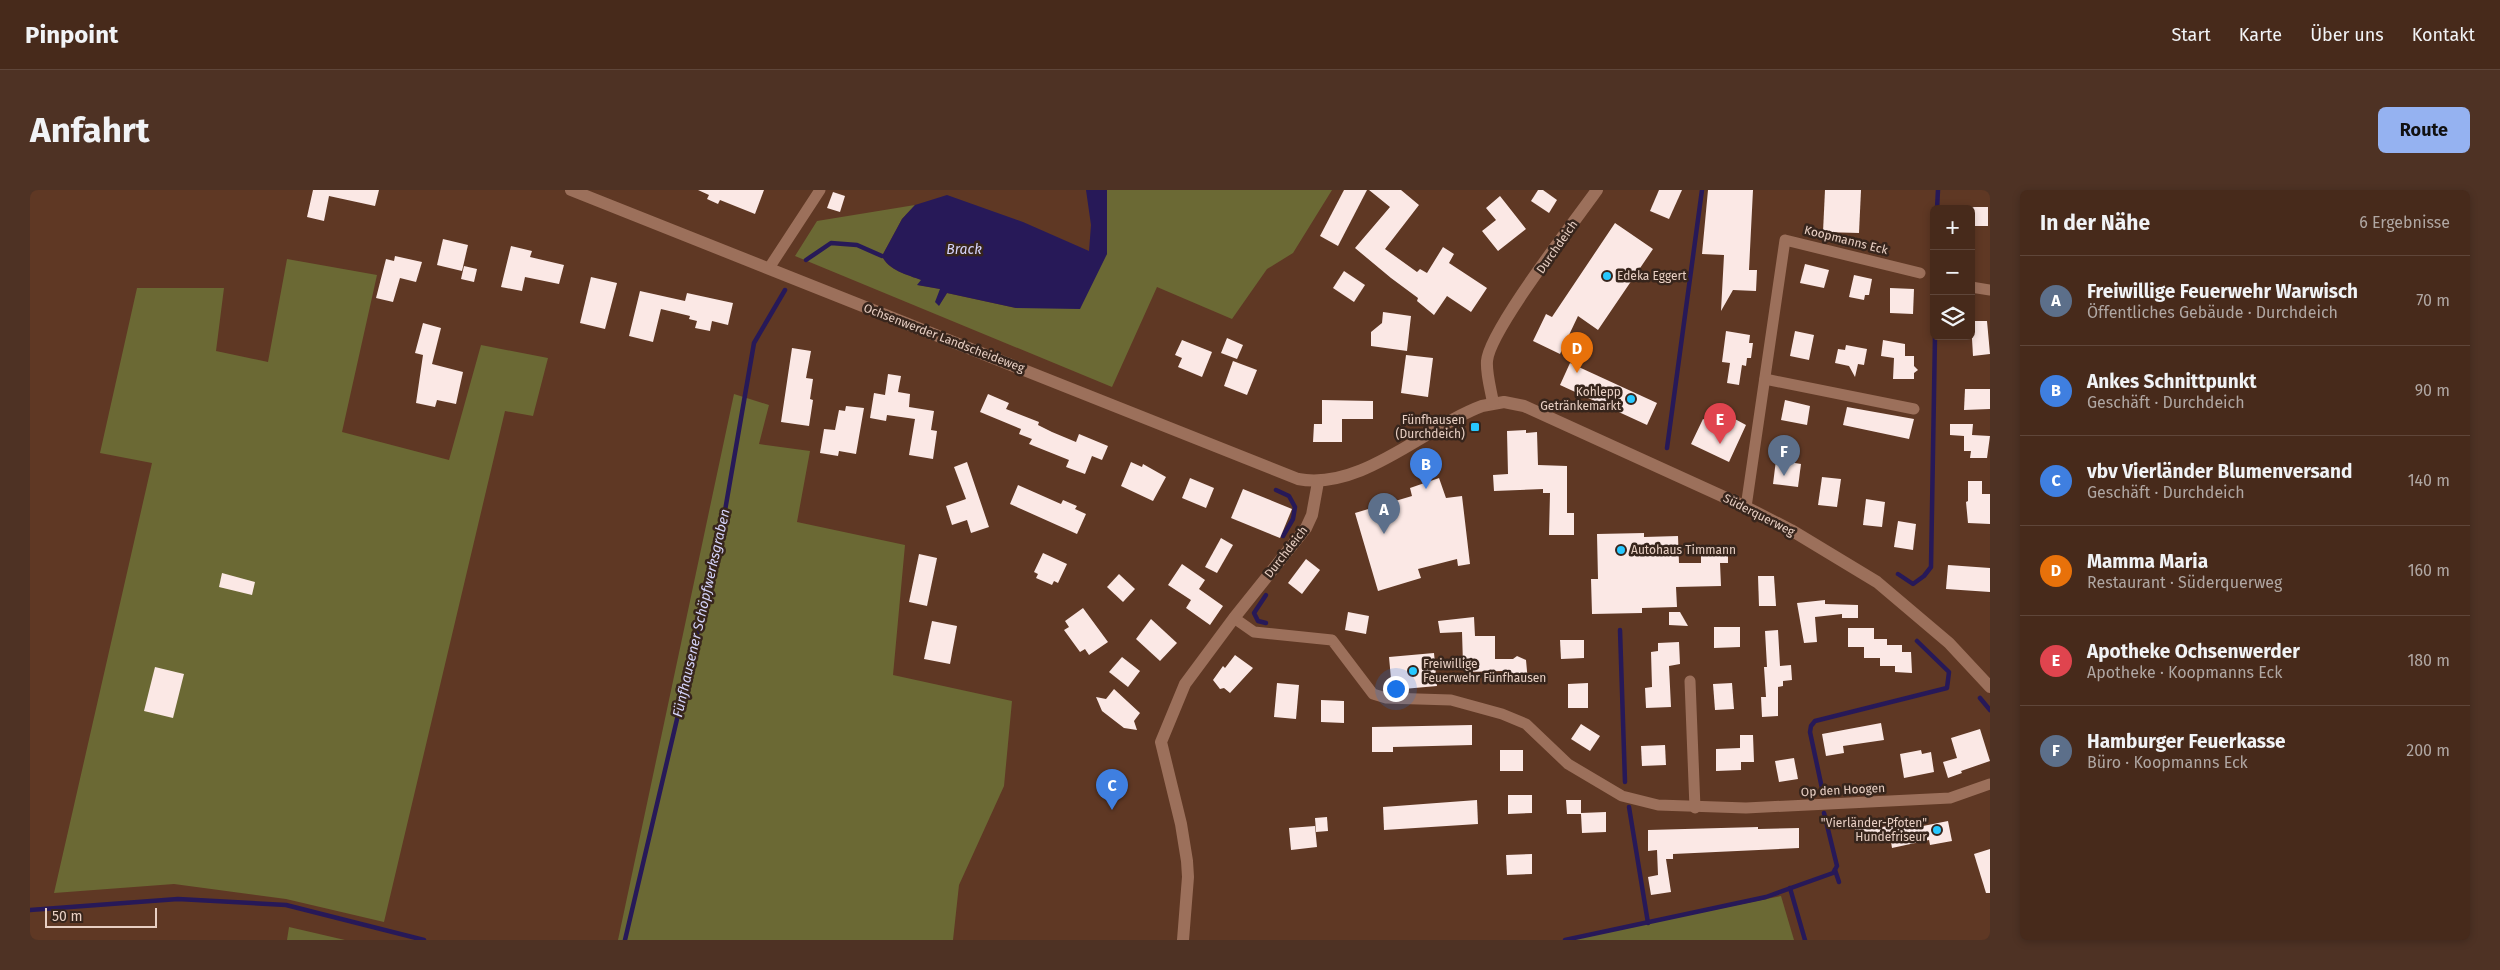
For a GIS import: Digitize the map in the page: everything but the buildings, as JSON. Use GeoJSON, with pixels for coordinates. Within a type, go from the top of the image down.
{"type":"FeatureCollection","features":[{"type":"Feature","properties":{"kind":"street","name":"Ochsenwerder Landscheideweg"},"geometry":{"type":"LineString","coordinates":[[571,190],[1175,428],[1287,476],[1318,482]]}},
{"type":"Feature","properties":{"kind":"street"},"geometry":{"type":"LineString","coordinates":[[769,268],[820,190]]}},
{"type":"Feature","properties":{"kind":"street","name":"Durchdeich"},"geometry":{"type":"LineString","coordinates":[[1493,403],[1487,362],[1491,345],[1520,299],[1597,190]]}},
{"type":"Feature","properties":{"kind":"street","name":"Koopmanns Eck"},"geometry":{"type":"LineString","coordinates":[[1746,507],[1785,240],[1920,272]]}},
{"type":"Feature","properties":{"kind":"street"},"geometry":{"type":"LineString","coordinates":[[1975,288],[1990,290]]}},
{"type":"Feature","properties":{"kind":"street"},"geometry":{"type":"LineString","coordinates":[[1765,379],[1914,409]]}},
{"type":"Feature","properties":{"kind":"street"},"geometry":{"type":"LineString","coordinates":[[1318,482],[1344,476],[1373,464],[1471,410],[1493,403]]}},
{"type":"Feature","properties":{"kind":"street","name":"Süderquerweg"},"geometry":{"type":"LineString","coordinates":[[1493,403],[1513,403],[1524,406],[1746,507],[1791,530],[1877,582],[1949,643],[1990,688]]}},
{"type":"Feature","properties":{"kind":"street","name":"Durchdeich"},"geometry":{"type":"LineString","coordinates":[[1183,940],[1188,877],[1187,860],[1181,824],[1161,742],[1184,684],[1306,528],[1312,515],[1318,482]]}},
{"type":"Feature","properties":{"kind":"street","name":"Op den Hoogen"},"geometry":{"type":"LineString","coordinates":[[1234,618],[1254,632],[1332,640],[1373,694],[1386,698],[1451,700],[1502,714],[1526,724],[1568,764],[1622,796],[1658,805],[1695,808],[1746,808],[1950,798],[1990,784]]}},
{"type":"Feature","properties":{"kind":"street"},"geometry":{"type":"LineString","coordinates":[[1690,681],[1695,808]]}},
{"type":"Feature","properties":{"kind":"shaded area"},"geometry":{"type":"Polygon","coordinates":[[[1107,190],[1332,190],[1293,253],[1267,269],[1232,319],[1157,287],[1112,387],[795,256],[817,221],[915,205],[902,219],[882,256],[885,261],[899,271],[922,280],[918,285],[940,289],[939,305],[947,293],[1016,308],[1107,254],[1107,190]]]}},
{"type":"Feature","properties":{"kind":"shaded area"},"geometry":{"type":"Polygon","coordinates":[[[287,259],[377,275],[342,432],[449,460],[481,345],[548,358],[533,416],[505,411],[384,922],[286,899],[174,884],[54,893],[152,463],[100,453],[137,288],[224,288],[216,351],[268,362],[287,259]]]}},
{"type":"Feature","properties":{"kind":"shaded area"},"geometry":{"type":"Polygon","coordinates":[[[734,394],[769,405],[759,444],[810,451],[797,522],[905,545],[893,675],[1012,701],[1004,786],[959,885],[953,940],[618,940],[734,394]]]}},
{"type":"Feature","properties":{"kind":"shaded area"},"geometry":{"type":"Polygon","coordinates":[[[1781,896],[1794,940],[1565,940],[1781,896]]]}},
{"type":"Feature","properties":{"kind":"shaded area"},"geometry":{"type":"Polygon","coordinates":[[[289,927],[345,940],[287,940],[289,927]]]}},
{"type":"Feature","properties":{"kind":"water","name":"Brack"},"geometry":{"type":"Polygon","coordinates":[[[1086,190],[1107,190],[1107,254],[1080,309],[1016,308],[947,293],[939,306],[935,302],[940,289],[917,285],[921,280],[889,265],[882,256],[902,219],[915,205],[947,195],[1023,222],[1089,251],[1091,225],[1086,190]]]}},
{"type":"Feature","properties":{"kind":"waterway"},"geometry":{"type":"LineString","coordinates":[[1667,448],[1702,190]]}},
{"type":"Feature","properties":{"kind":"waterway"},"geometry":{"type":"LineString","coordinates":[[1937,205],[1938,190]]}},
{"type":"Feature","properties":{"kind":"waterway","name":"Fünfhausener Schöpfwerksgraben"},"geometry":{"type":"LineString","coordinates":[[806,260],[831,243],[857,245],[882,256]]}},
{"type":"Feature","properties":{"kind":"waterway","name":"Fünfhausener Schöpfwerksgraben"},"geometry":{"type":"LineString","coordinates":[[625,940],[722,528],[754,343],[785,290]]}},
{"type":"Feature","properties":{"kind":"waterway"},"geometry":{"type":"LineString","coordinates":[[1898,574],[1913,584],[1924,576],[1931,567],[1935,340]]}},
{"type":"Feature","properties":{"kind":"waterway"},"geometry":{"type":"LineString","coordinates":[[1276,490],[1289,496],[1295,507],[1293,519],[1283,536]]}},
{"type":"Feature","properties":{"kind":"waterway"},"geometry":{"type":"LineString","coordinates":[[1266,595],[1254,613],[1258,621],[1266,623]]}},
{"type":"Feature","properties":{"kind":"waterway"},"geometry":{"type":"LineString","coordinates":[[1620,630],[1625,782]]}},
{"type":"Feature","properties":{"kind":"waterway"},"geometry":{"type":"LineString","coordinates":[[1823,793],[1810,732],[1811,726],[1815,721],[1947,688],[1949,672],[1917,641]]}},
{"type":"Feature","properties":{"kind":"waterway"},"geometry":{"type":"LineString","coordinates":[[1980,698],[1990,710]]}},
{"type":"Feature","properties":{"kind":"waterway"},"geometry":{"type":"LineString","coordinates":[[1629,807],[1648,923]]}},
{"type":"Feature","properties":{"kind":"waterway"},"geometry":{"type":"LineString","coordinates":[[1565,940],[1766,897],[1833,873],[1837,866],[1824,813]]}},
{"type":"Feature","properties":{"kind":"waterway"},"geometry":{"type":"LineString","coordinates":[[1835,870],[1839,882]]}},
{"type":"Feature","properties":{"kind":"waterway"},"geometry":{"type":"LineString","coordinates":[[1790,888],[1805,940]]}},
{"type":"Feature","properties":{"kind":"waterway"},"geometry":{"type":"LineString","coordinates":[[30,910],[178,899],[286,905],[424,940]]}},
{"type":"Feature","properties":{"kind":"place","name":"Edeka Eggert"},"geometry":{"type":"Point","coordinates":[1607,276]}},
{"type":"Feature","properties":{"kind":"place","name":"Mamma Maria"},"geometry":{"type":"Point","coordinates":[1577,373]}},
{"type":"Feature","properties":{"kind":"place","name":"Kohlepp Getränkemarkt"},"geometry":{"type":"Point","coordinates":[1631,399]}},
{"type":"Feature","properties":{"kind":"place","name":"Fünfhausen (Durchdeich)"},"geometry":{"type":"Point","coordinates":[1475,427]}},
{"type":"Feature","properties":{"kind":"place","name":"Apotheke Ochsenwerder"},"geometry":{"type":"Point","coordinates":[1720,444]}},
{"type":"Feature","properties":{"kind":"place","name":"Hamburger Feuerkasse"},"geometry":{"type":"Point","coordinates":[1784,476]}},
{"type":"Feature","properties":{"kind":"place","name":"Ankes Schnittpunkt"},"geometry":{"type":"Point","coordinates":[1426,489]}},
{"type":"Feature","properties":{"kind":"place","name":"Freiwillige Feuerwehr Warwisch"},"geometry":{"type":"Point","coordinates":[1384,534]}},
{"type":"Feature","properties":{"kind":"place","name":"Autohaus Timmann"},"geometry":{"type":"Point","coordinates":[1621,550]}},
{"type":"Feature","properties":{"kind":"place","name":"Freiwillige Feuerwehr Fünfhausen"},"geometry":{"type":"Point","coordinates":[1413,671]}},
{"type":"Feature","properties":{"kind":"place","name":"vbv Vierländer Blumenversand"},"geometry":{"type":"Point","coordinates":[1112,810]}},
{"type":"Feature","properties":{"kind":"place","name":"\"Vierländer-Pfoten\" Hundefriseur"},"geometry":{"type":"Point","coordinates":[1937,830]}}]}
